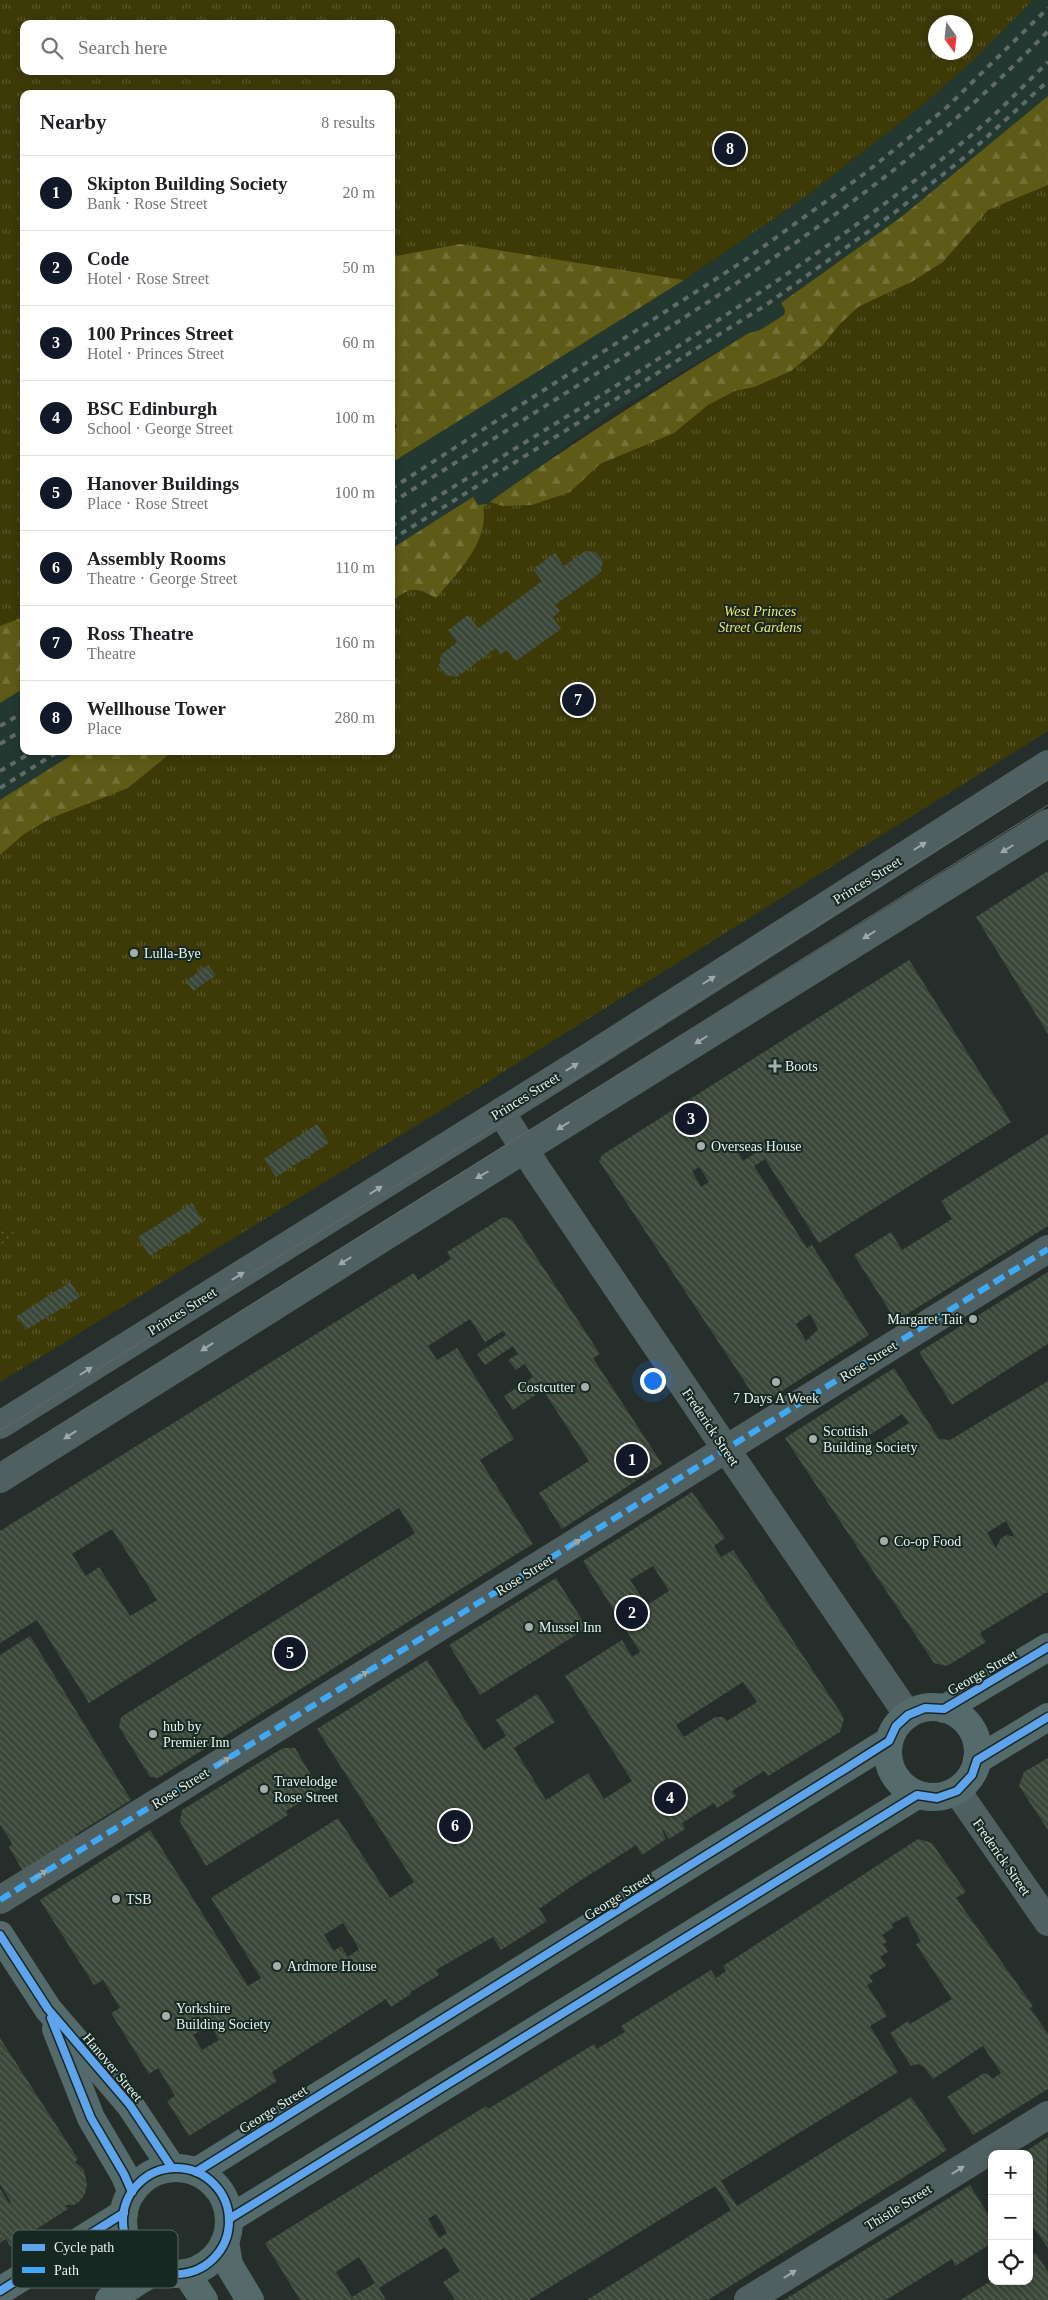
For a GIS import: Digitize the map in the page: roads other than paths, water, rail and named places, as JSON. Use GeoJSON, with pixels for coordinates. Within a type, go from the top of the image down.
{"type":"FeatureCollection","features":[{"type":"Feature","properties":{"kind":"street","name":"Princes Street"},"geometry":{"type":"LineString","coordinates":[[0,1425],[501,1112],[1048,764]]}},
{"type":"Feature","properties":{"kind":"street"},"geometry":{"type":"LineString","coordinates":[[0,1480],[463,1186],[524,1150],[1048,823]]}},
{"type":"Feature","properties":{"kind":"street","name":"Frederick Street"},"geometry":{"type":"LineString","coordinates":[[501,1112],[524,1150],[908,1715]]}},
{"type":"Feature","properties":{"kind":"street","name":"Rose Street"},"geometry":{"type":"LineString","coordinates":[[0,1900],[1048,1249]]}},
{"type":"Feature","properties":{"kind":"street","name":"George Street"},"geometry":{"type":"LineString","coordinates":[[944,1708],[1048,1647]]}},
{"type":"Feature","properties":{"kind":"street","name":"George Street"},"geometry":{"type":"LineString","coordinates":[[88,2230],[128,2202],[148,2177],[184,2170],[889,1741],[896,1726],[908,1715],[925,1708],[944,1708],[961,1717],[968,1724],[977,1741],[978,1760]]}},
{"type":"Feature","properties":{"kind":"street"},"geometry":{"type":"LineString","coordinates":[[889,1741],[888,1758],[892,1774],[903,1787],[917,1795],[937,1798],[957,1791],[972,1775],[978,1760],[1048,1717]]}},
{"type":"Feature","properties":{"kind":"street","name":"Frederick Street"},"geometry":{"type":"LineString","coordinates":[[957,1791],[1048,1922]]}},
{"type":"Feature","properties":{"kind":"street"},"geometry":{"type":"LineString","coordinates":[[178,2273],[196,2270],[213,2259],[227,2230],[917,1795]]}},
{"type":"Feature","properties":{"kind":"street","name":"Hanover Street"},"geometry":{"type":"LineString","coordinates":[[0,1935],[48,2009],[184,2170]]}},
{"type":"Feature","properties":{"kind":"street","name":"Hanover Street"},"geometry":{"type":"LineString","coordinates":[[48,2009],[91,2118],[124,2174],[128,2202]]}},
{"type":"Feature","properties":{"kind":"street","name":"Thistle Street"},"geometry":{"type":"LineString","coordinates":[[748,2300],[1048,2115]]}},
{"type":"Feature","properties":{"kind":"street"},"geometry":{"type":"LineString","coordinates":[[184,2170],[205,2176],[220,2190],[226,2204],[229,2265],[250,2300]]}},
{"type":"Feature","properties":{"kind":"street"},"geometry":{"type":"LineString","coordinates":[[125,2230],[123,2225],[128,2202]]}},
{"type":"Feature","properties":{"kind":"street"},"geometry":{"type":"LineString","coordinates":[[186,2273],[204,2300]]}},
{"type":"Feature","properties":{"kind":"street","name":"George Street"},"geometry":{"type":"LineString","coordinates":[[0,2291],[12,2283]]}},
{"type":"Feature","properties":{"kind":"street"},"geometry":{"type":"LineString","coordinates":[[109,2300],[128,2288]]}},
{"type":"Feature","properties":{"kind":"tram line"},"geometry":{"type":"LineString","coordinates":[[0,1431],[217,1294],[577,1077],[1048,780]]}},
{"type":"Feature","properties":{"kind":"tram line"},"geometry":{"type":"LineString","coordinates":[[0,1462],[1048,805]]}},
{"type":"Feature","properties":{"kind":"railway"},"geometry":{"type":"LineString","coordinates":[[395,486],[742,262],[864,174],[946,108],[1048,8]]}},
{"type":"Feature","properties":{"kind":"railway"},"geometry":{"type":"LineString","coordinates":[[395,500],[626,355],[793,245],[847,206],[951,123],[1001,78],[1048,31]]}},
{"type":"Feature","properties":{"kind":"railway"},"geometry":{"type":"LineString","coordinates":[[395,524],[613,388],[759,293],[831,243],[969,137],[1048,62]]}},
{"type":"Feature","properties":{"kind":"railway"},"geometry":{"type":"LineString","coordinates":[[395,537],[766,305],[894,213],[965,157],[1048,81]]}},
{"type":"Feature","properties":{"kind":"railway"},"geometry":{"type":"LineString","coordinates":[[0,726],[20,714]]}},
{"type":"Feature","properties":{"kind":"railway"},"geometry":{"type":"LineString","coordinates":[[0,744],[20,732]]}},
{"type":"Feature","properties":{"kind":"railway"},"geometry":{"type":"LineString","coordinates":[[0,771],[27,755]]}},
{"type":"Feature","properties":{"kind":"railway"},"geometry":{"type":"LineString","coordinates":[[0,788],[53,755]]}},
{"type":"Feature","properties":{"kind":"place","name":"Wellhouse Tower"},"geometry":{"type":"Point","coordinates":[730,149]}},
{"type":"Feature","properties":{"kind":"place","name":"Ross Theatre"},"geometry":{"type":"Point","coordinates":[578,700]}},
{"type":"Feature","properties":{"kind":"place","name":"Lulla-Bye"},"geometry":{"type":"Point","coordinates":[134,953]}},
{"type":"Feature","properties":{"kind":"place","name":"Boots"},"geometry":{"type":"Point","coordinates":[775,1066]}},
{"type":"Feature","properties":{"kind":"place","name":"100 Princes Street"},"geometry":{"type":"Point","coordinates":[691,1119]}},
{"type":"Feature","properties":{"kind":"place","name":"Overseas House"},"geometry":{"type":"Point","coordinates":[701,1146]}},
{"type":"Feature","properties":{"kind":"place","name":"Margaret Tait"},"geometry":{"type":"Point","coordinates":[973,1319]}},
{"type":"Feature","properties":{"kind":"place","name":"7 Days A Week"},"geometry":{"type":"Point","coordinates":[776,1382]}},
{"type":"Feature","properties":{"kind":"place","name":"Costcutter"},"geometry":{"type":"Point","coordinates":[585,1387]}},
{"type":"Feature","properties":{"kind":"place","name":"Scottish Building Society"},"geometry":{"type":"Point","coordinates":[813,1439]}},
{"type":"Feature","properties":{"kind":"place","name":"Skipton Building Society"},"geometry":{"type":"Point","coordinates":[632,1460]}},
{"type":"Feature","properties":{"kind":"place","name":"Co-op Food"},"geometry":{"type":"Point","coordinates":[884,1541]}},
{"type":"Feature","properties":{"kind":"place","name":"Code"},"geometry":{"type":"Point","coordinates":[632,1613]}},
{"type":"Feature","properties":{"kind":"place","name":"Mussel Inn"},"geometry":{"type":"Point","coordinates":[529,1627]}},
{"type":"Feature","properties":{"kind":"place","name":"Hanover Buildings"},"geometry":{"type":"Point","coordinates":[290,1653]}},
{"type":"Feature","properties":{"kind":"place","name":"hub by Premier Inn"},"geometry":{"type":"Point","coordinates":[153,1734]}},
{"type":"Feature","properties":{"kind":"place","name":"Travelodge Rose Street"},"geometry":{"type":"Point","coordinates":[264,1789]}},
{"type":"Feature","properties":{"kind":"place","name":"BSC Edinburgh"},"geometry":{"type":"Point","coordinates":[670,1798]}},
{"type":"Feature","properties":{"kind":"place","name":"Assembly Rooms"},"geometry":{"type":"Point","coordinates":[455,1826]}},
{"type":"Feature","properties":{"kind":"place","name":"TSB"},"geometry":{"type":"Point","coordinates":[116,1899]}},
{"type":"Feature","properties":{"kind":"place","name":"Ardmore House"},"geometry":{"type":"Point","coordinates":[277,1966]}},
{"type":"Feature","properties":{"kind":"place","name":"Yorkshire Building Society"},"geometry":{"type":"Point","coordinates":[166,2016]}},
{"type":"Feature","properties":{"kind":"park label","name":"West Princes Street Gardens"},"geometry":{"type":"Point","coordinates":[760,620]}}]}
